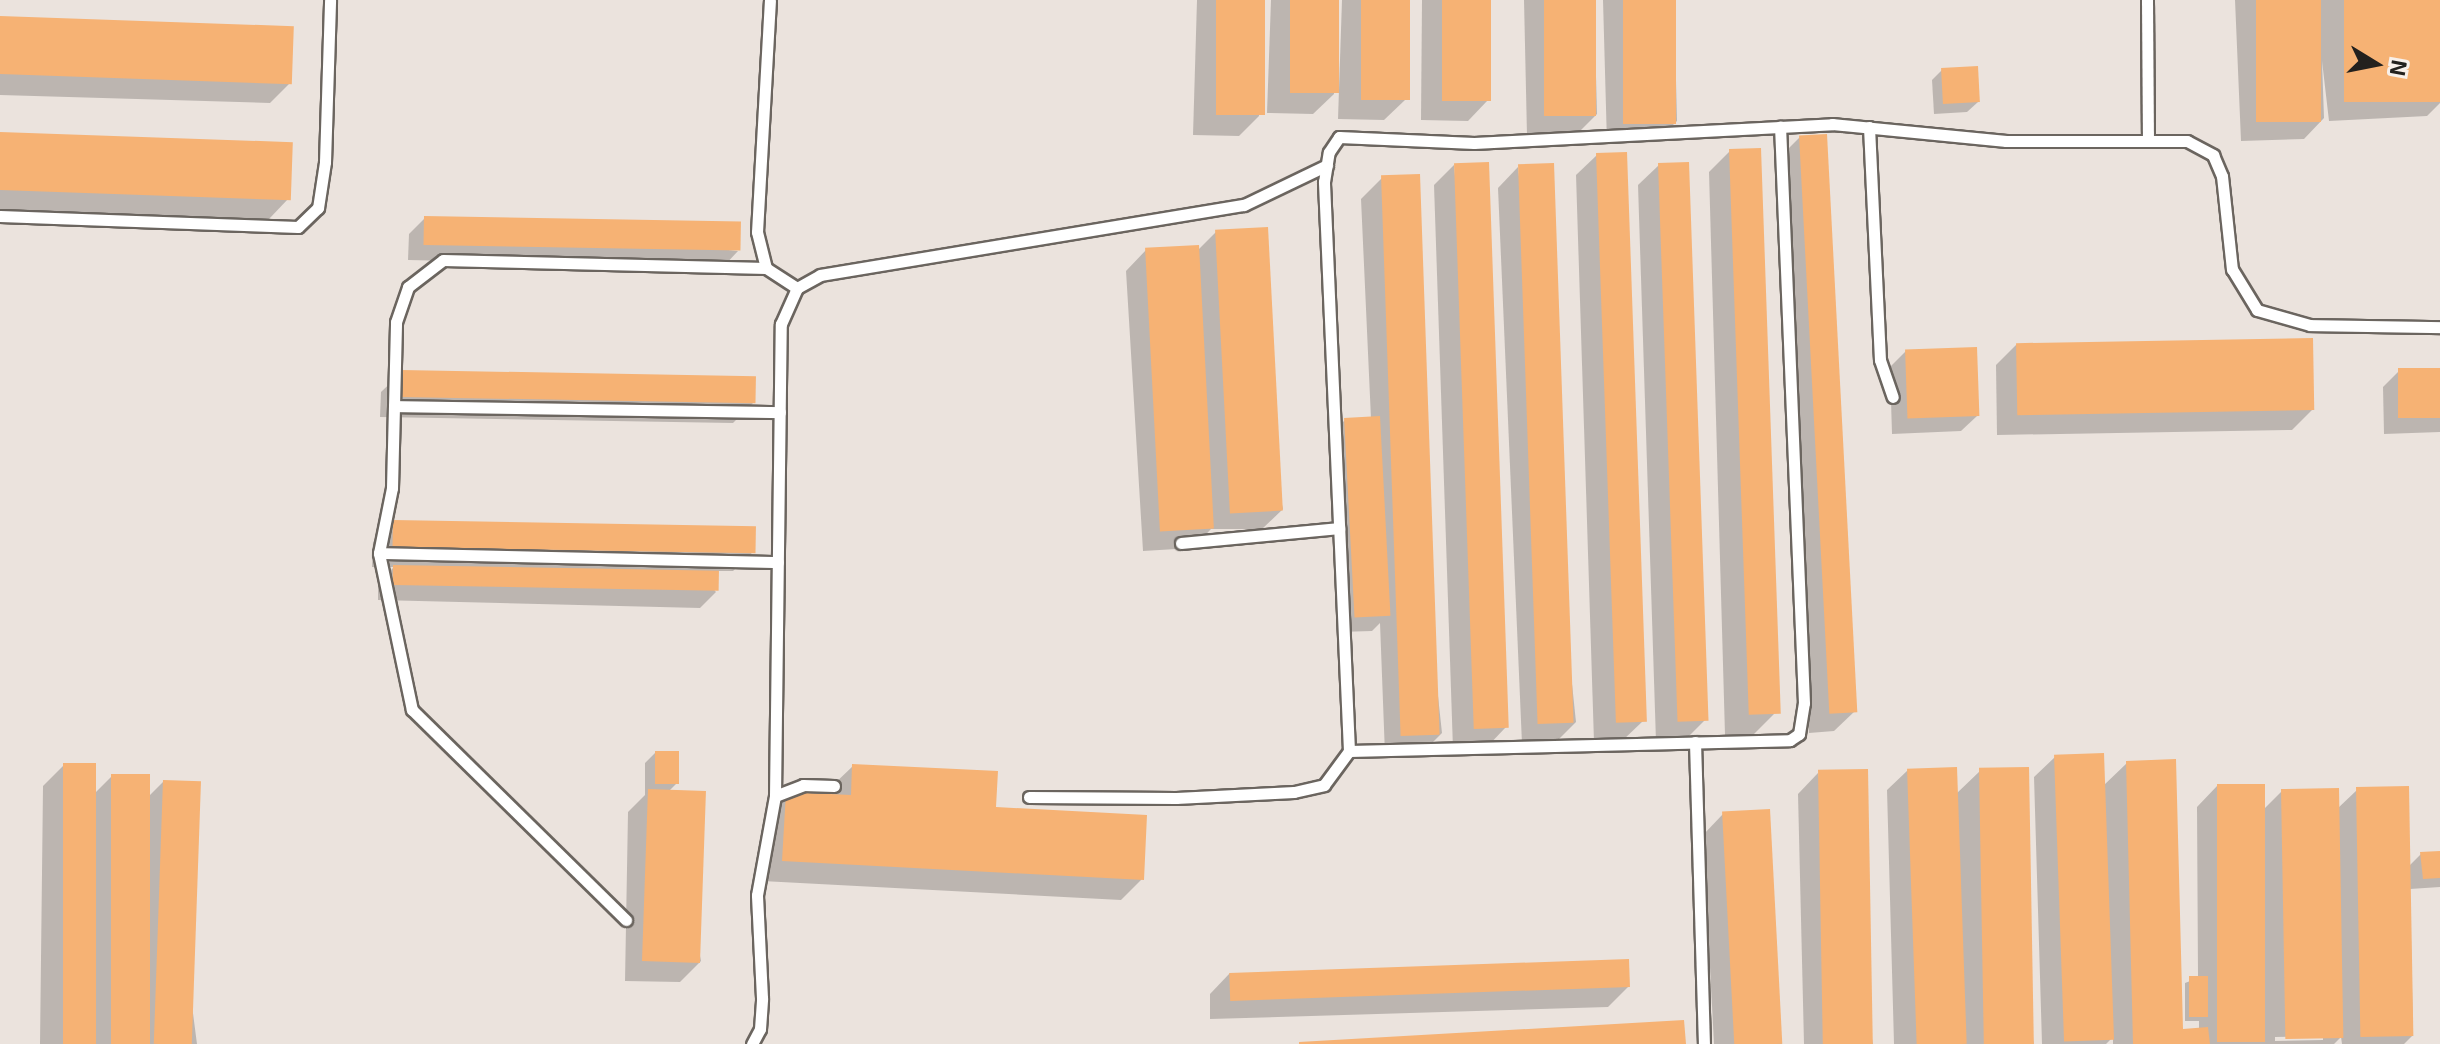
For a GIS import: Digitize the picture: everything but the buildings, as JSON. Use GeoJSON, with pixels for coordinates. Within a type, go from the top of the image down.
{"type":"FeatureCollection","features":[{"type":"Feature","properties":{"kind":"lane"},"geometry":{"type":"LineString","coordinates":[[0,216],[298,227],[318,208],[325,162],[330,0]]}},
{"type":"Feature","properties":{"kind":"lane"},"geometry":{"type":"LineString","coordinates":[[766,268],[757,232],[770,0]]}},
{"type":"Feature","properties":{"kind":"lane"},"geometry":{"type":"LineString","coordinates":[[2147,0],[2148,138]]}},
{"type":"Feature","properties":{"kind":"lane"},"geometry":{"type":"LineString","coordinates":[[1029,797],[1176,798],[1294,792],[1324,785],[1349,751],[1327,165],[1339,137],[1349,134],[1474,143],[1780,126],[1869,127],[2006,141],[2148,138],[2187,141],[2213,155],[2222,176],[2232,269],[2257,310],[2310,325],[2440,327]]}},
{"type":"Feature","properties":{"kind":"lane"},"geometry":{"type":"LineString","coordinates":[[1349,751],[1790,740],[1804,724],[1780,126]]}},
{"type":"Feature","properties":{"kind":"lane"},"geometry":{"type":"LineString","coordinates":[[1869,127],[1880,360],[1893,397]]}},
{"type":"Feature","properties":{"kind":"lane"},"geometry":{"type":"LineString","coordinates":[[752,1044],[760,1029],[762,998],[757,895],[775,796],[781,324],[797,288],[820,275],[1244,205],[1327,165]]}},
{"type":"Feature","properties":{"kind":"lane"},"geometry":{"type":"LineString","coordinates":[[626,920],[412,710],[379,553],[392,488],[396,322],[408,287],[443,260],[766,268],[797,288]]}},
{"type":"Feature","properties":{"kind":"lane"},"geometry":{"type":"LineString","coordinates":[[394,406],[780,412]]}},
{"type":"Feature","properties":{"kind":"lane"},"geometry":{"type":"LineString","coordinates":[[1181,543],[1339,528]]}},
{"type":"Feature","properties":{"kind":"lane"},"geometry":{"type":"LineString","coordinates":[[379,553],[778,562]]}},
{"type":"Feature","properties":{"kind":"lane"},"geometry":{"type":"LineString","coordinates":[[1695,742],[1704,1044]]}},
{"type":"Feature","properties":{"kind":"lane"},"geometry":{"type":"LineString","coordinates":[[775,796],[803,785],[834,786]]}}]}
